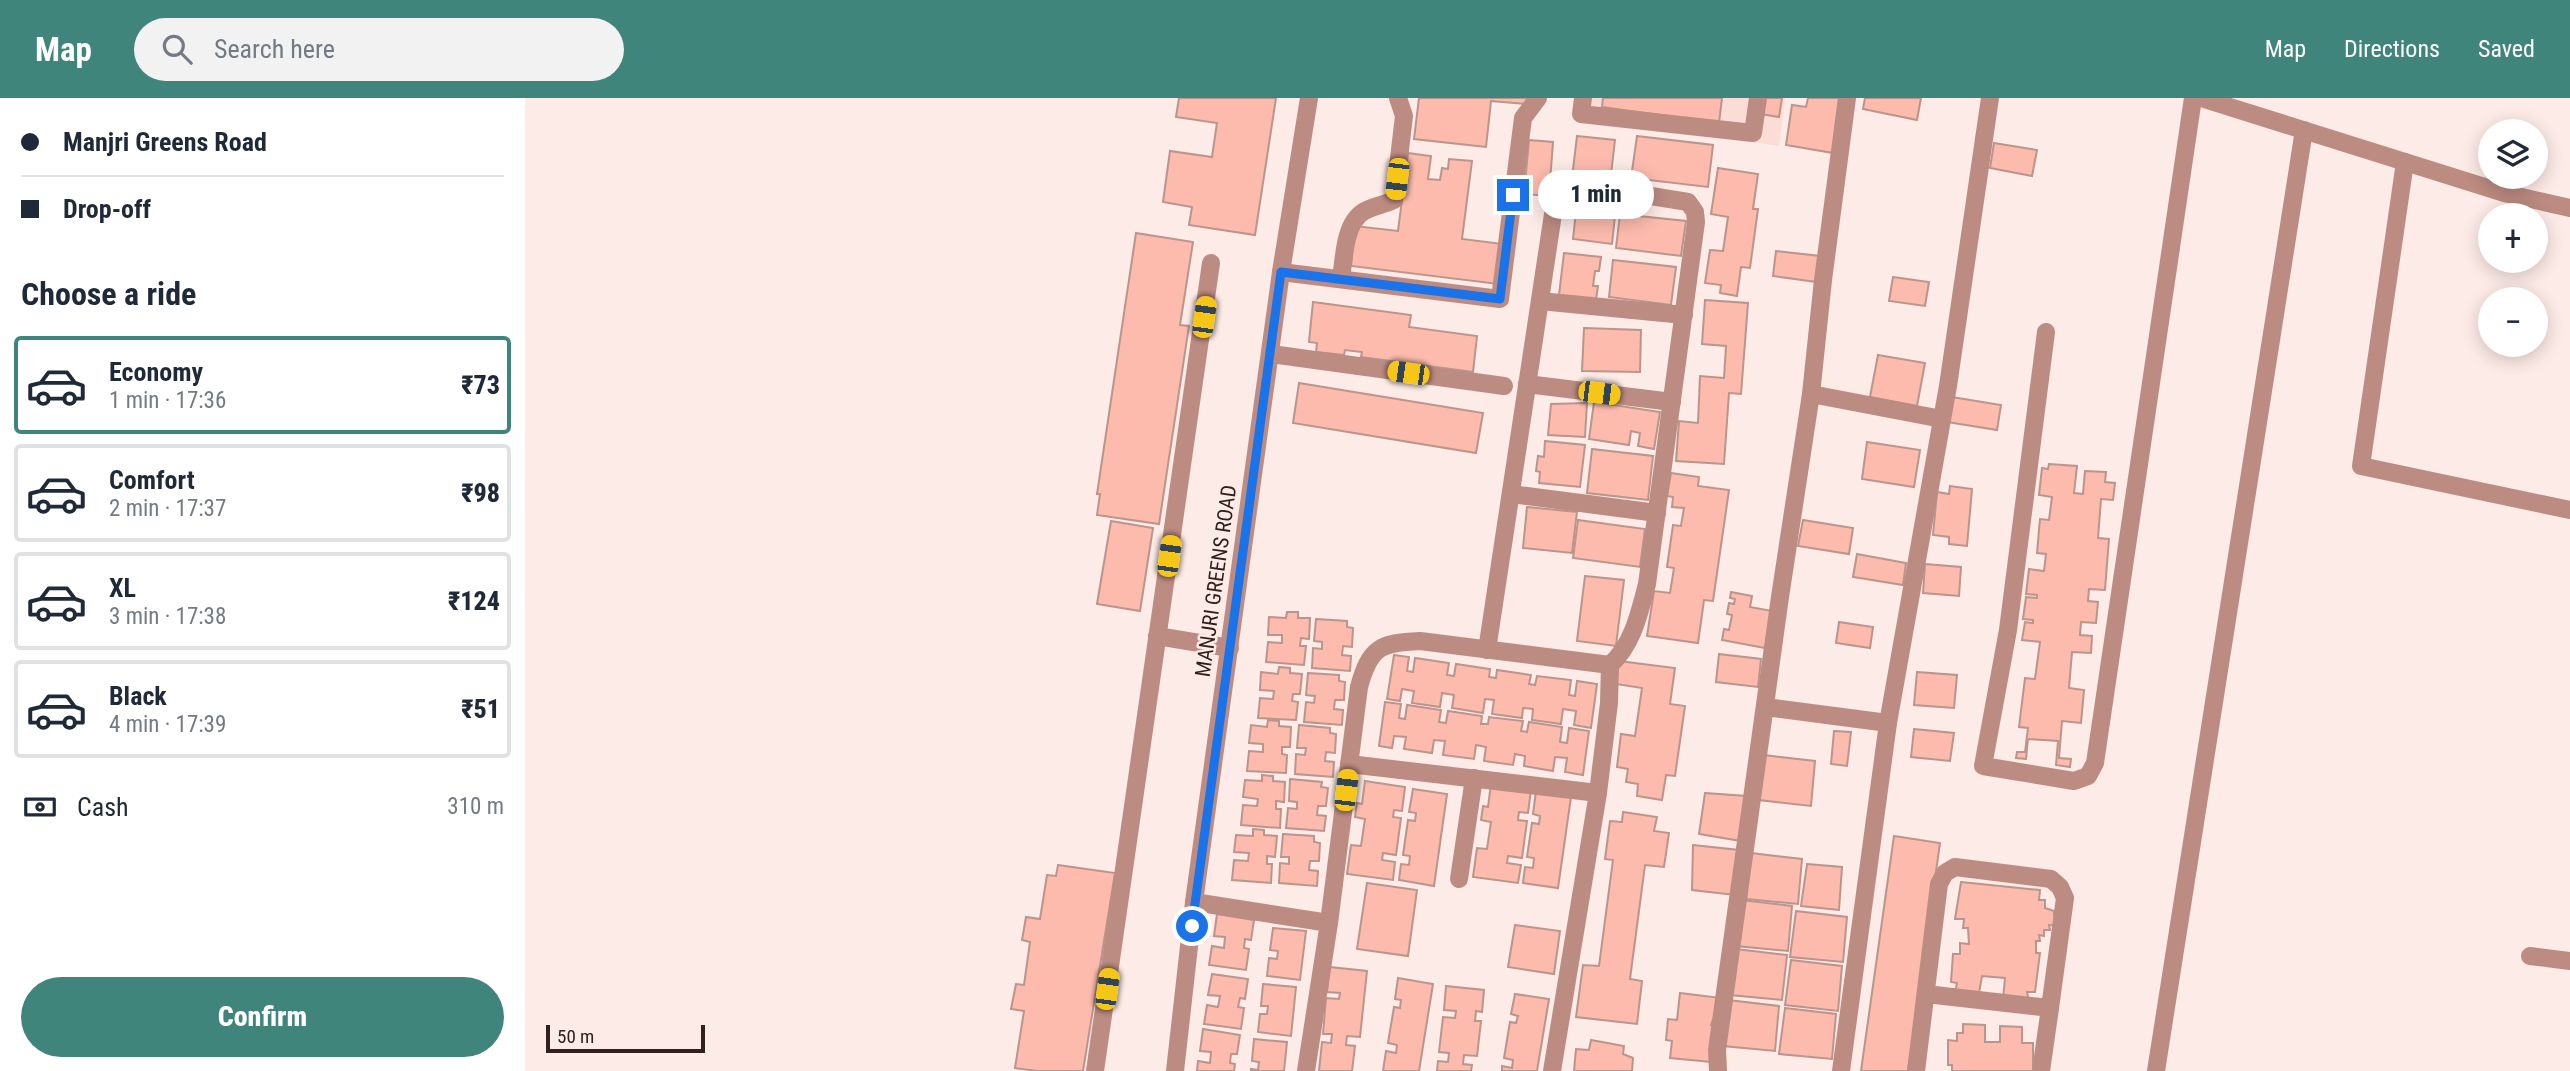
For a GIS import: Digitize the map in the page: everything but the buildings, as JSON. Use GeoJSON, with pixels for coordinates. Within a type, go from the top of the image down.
{"type":"FeatureCollection","features":[{"type":"Feature","properties":{"kind":"street","name":"MANJRI GREENS ROAD"},"geometry":{"type":"LineString","coordinates":[[1175,1071],[1194,902],[1281,272],[1309,98]]}},
{"type":"Feature","properties":{"kind":"street"},"geometry":{"type":"LineString","coordinates":[[1341,279],[1345,250],[1353,223],[1363,212],[1394,200],[1404,116],[1398,98]]}},
{"type":"Feature","properties":{"kind":"street"},"geometry":{"type":"LineString","coordinates":[[1281,272],[1500,299],[1523,118],[1538,98]]}},
{"type":"Feature","properties":{"kind":"street"},"geometry":{"type":"LineString","coordinates":[[1583,98],[1581,114],[1753,133],[1758,98]]}},
{"type":"Feature","properties":{"kind":"street"},"geometry":{"type":"LineString","coordinates":[[1718,1071],[1717,1050],[1811,394],[1847,98]]}},
{"type":"Feature","properties":{"kind":"street"},"geometry":{"type":"LineString","coordinates":[[1841,1071],[1888,723],[1942,419],[1990,98]]}},
{"type":"Feature","properties":{"kind":"street"},"geometry":{"type":"LineString","coordinates":[[2046,332],[2008,630],[1983,766],[2074,781],[2088,776],[2095,763],[2193,98]]}},
{"type":"Feature","properties":{"kind":"street"},"geometry":{"type":"LineString","coordinates":[[2201,98],[2504,193],[2570,208]]}},
{"type":"Feature","properties":{"kind":"street"},"geometry":{"type":"LineString","coordinates":[[2156,1071],[2304,130]]}},
{"type":"Feature","properties":{"kind":"street"},"geometry":{"type":"LineString","coordinates":[[2405,162],[2361,466],[2570,510]]}},
{"type":"Feature","properties":{"kind":"street"},"geometry":{"type":"LineString","coordinates":[[1487,650],[1558,181],[1688,202],[1695,212],[1696,222],[1647,584],[1639,614],[1623,653],[1610,665],[1609,703],[1598,793],[1552,1071]]}},
{"type":"Feature","properties":{"kind":"street"},"geometry":{"type":"LineString","coordinates":[[1095,1071],[1211,264]]}},
{"type":"Feature","properties":{"kind":"street"},"geometry":{"type":"LineString","coordinates":[[1540,301],[1684,315]]}},
{"type":"Feature","properties":{"kind":"street"},"geometry":{"type":"LineString","coordinates":[[1271,354],[1504,386]]}},
{"type":"Feature","properties":{"kind":"street"},"geometry":{"type":"LineString","coordinates":[[1527,384],[1672,402]]}},
{"type":"Feature","properties":{"kind":"street"},"geometry":{"type":"LineString","coordinates":[[1811,394],[1942,419]]}},
{"type":"Feature","properties":{"kind":"street"},"geometry":{"type":"LineString","coordinates":[[1511,494],[1657,513]]}},
{"type":"Feature","properties":{"kind":"street"},"geometry":{"type":"LineString","coordinates":[[1157,636],[1230,648]]}},
{"type":"Feature","properties":{"kind":"street"},"geometry":{"type":"LineString","coordinates":[[1306,1071],[1329,923],[1359,687],[1366,664],[1378,649],[1394,643],[1420,641],[1610,665]]}},
{"type":"Feature","properties":{"kind":"street"},"geometry":{"type":"LineString","coordinates":[[1766,707],[1888,723]]}},
{"type":"Feature","properties":{"kind":"street"},"geometry":{"type":"LineString","coordinates":[[1349,764],[1598,793]]}},
{"type":"Feature","properties":{"kind":"street"},"geometry":{"type":"LineString","coordinates":[[1459,880],[1474,778]]}},
{"type":"Feature","properties":{"kind":"street"},"geometry":{"type":"LineString","coordinates":[[1916,1071],[1939,884],[1945,873],[1955,867],[2051,879],[2060,887],[2065,898],[2041,1071]]}},
{"type":"Feature","properties":{"kind":"street"},"geometry":{"type":"LineString","coordinates":[[1194,902],[1329,923]]}},
{"type":"Feature","properties":{"kind":"street"},"geometry":{"type":"LineString","coordinates":[[2530,956],[2570,961]]}},
{"type":"Feature","properties":{"kind":"street"},"geometry":{"type":"LineString","coordinates":[[1926,994],[2050,1009]]}},
{"type":"Feature","properties":{"kind":"shaded area"},"geometry":{"type":"Polygon","coordinates":[[[1577,98],[1785,98],[1779,146],[1575,117],[1577,98]]]}},
{"type":"Feature","properties":{"kind":"route"},"geometry":{"type":"LineString","coordinates":[[1192,926],[1281,272],[1500,299],[1513,195]]}}]}
